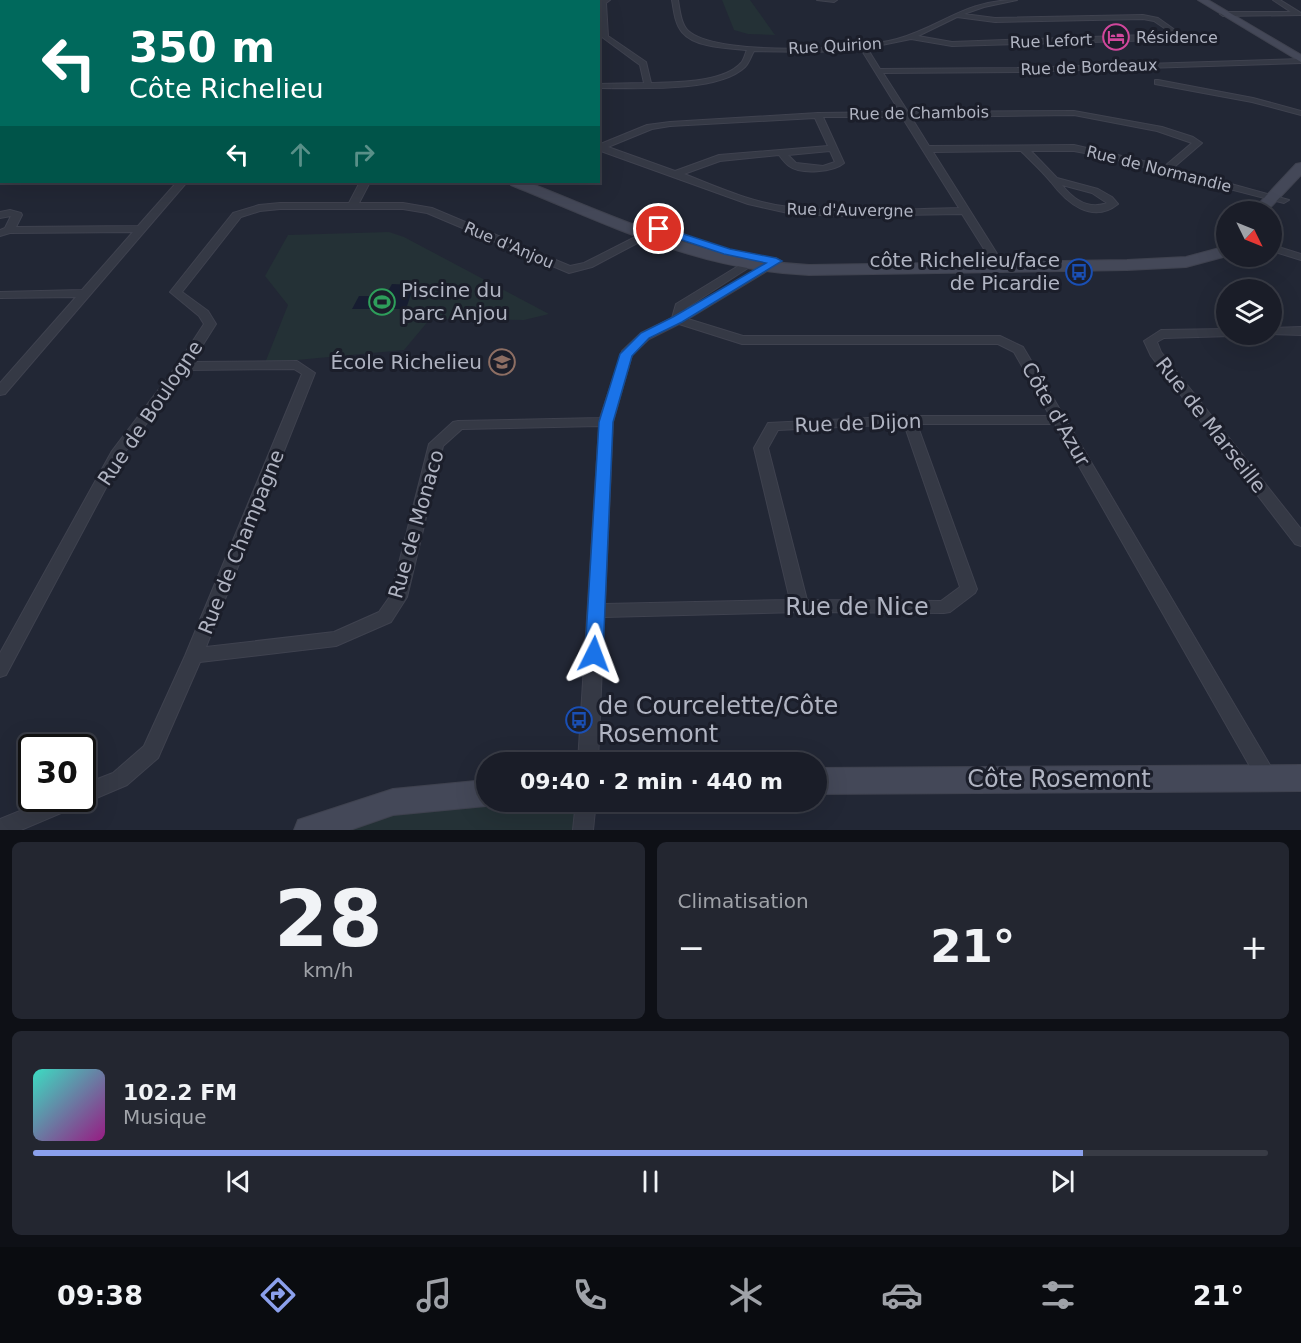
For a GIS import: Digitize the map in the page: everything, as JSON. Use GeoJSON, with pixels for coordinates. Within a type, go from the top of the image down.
{"type":"FeatureCollection","features":[{"type":"Feature","properties":{"kind":"street"},"geometry":{"type":"LineString","coordinates":[[607,0],[603,2],[605,38],[643,64],[648,85]]}},
{"type":"Feature","properties":{"kind":"street","name":"Rue Quirion"},"geometry":{"type":"LineString","coordinates":[[675,0],[681,27],[688,35],[718,45],[751,49],[863,47],[910,38],[956,15],[995,2],[1014,0]]}},
{"type":"Feature","properties":{"kind":"street"},"geometry":{"type":"LineString","coordinates":[[820,0],[834,0]]}},
{"type":"Feature","properties":{"kind":"street"},"geometry":{"type":"LineString","coordinates":[[1202,0],[1301,60]]}},
{"type":"Feature","properties":{"kind":"street"},"geometry":{"type":"LineString","coordinates":[[1210,0],[1301,52]]}},
{"type":"Feature","properties":{"kind":"street"},"geometry":{"type":"LineString","coordinates":[[1276,0],[1300,14]]}},
{"type":"Feature","properties":{"kind":"street"},"geometry":{"type":"LineString","coordinates":[[1223,14],[1300,14]]}},
{"type":"Feature","properties":{"kind":"street","name":"Rue Lefort"},"geometry":{"type":"LineString","coordinates":[[910,38],[952,44],[1159,38],[1179,35],[1156,20],[1143,17],[995,20],[956,15]]}},
{"type":"Feature","properties":{"kind":"street"},"geometry":{"type":"LineString","coordinates":[[607,48],[616,47]]}},
{"type":"Feature","properties":{"kind":"street"},"geometry":{"type":"LineString","coordinates":[[863,47],[998,263]]}},
{"type":"Feature","properties":{"kind":"street"},"geometry":{"type":"LineString","coordinates":[[600,86],[705,81],[733,73],[743,65],[751,49]]}},
{"type":"Feature","properties":{"kind":"street","name":"Rue de Bordeaux"},"geometry":{"type":"LineString","coordinates":[[877,71],[1301,60]]}},
{"type":"Feature","properties":{"kind":"street"},"geometry":{"type":"LineString","coordinates":[[1130,65],[1147,78],[1179,90],[1216,97],[1253,100],[1301,113]]}},
{"type":"Feature","properties":{"kind":"street","name":"Rue de Chambois"},"geometry":{"type":"LineString","coordinates":[[600,148],[650,127],[670,124],[818,115],[1043,112],[1095,115],[1185,136],[1198,143],[1167,169]]}},
{"type":"Feature","properties":{"kind":"street"},"geometry":{"type":"LineString","coordinates":[[782,153],[793,165],[820,169],[831,168],[840,163],[818,115]]}},
{"type":"Feature","properties":{"kind":"street","name":"Rue d'Auvergne"},"geometry":{"type":"LineString","coordinates":[[600,148],[751,202],[788,210],[836,213],[967,211]]}},
{"type":"Feature","properties":{"kind":"street"},"geometry":{"type":"LineString","coordinates":[[676,174],[719,158],[832,148]]}},
{"type":"Feature","properties":{"kind":"street","name":"Rue de Normandie"},"geometry":{"type":"LineString","coordinates":[[925,148],[1074,148],[1167,169],[1278,199]]}},
{"type":"Feature","properties":{"kind":"street"},"geometry":{"type":"LineString","coordinates":[[1023,148],[1054,180],[1060,191],[1078,206],[1105,208],[1113,204],[1110,198],[1097,192],[1054,180]]}},
{"type":"Feature","properties":{"kind":"street"},"geometry":{"type":"LineString","coordinates":[[1278,199],[1301,167]]}},
{"type":"Feature","properties":{"kind":"street"},"geometry":{"type":"LineString","coordinates":[[0,390],[181,183]]}},
{"type":"Feature","properties":{"kind":"street"},"geometry":{"type":"LineString","coordinates":[[353,205],[364,183]]}},
{"type":"Feature","properties":{"kind":"street"},"geometry":{"type":"LineString","coordinates":[[520,183],[721,259],[809,270],[1119,257],[1173,253],[1216,244]]}},
{"type":"Feature","properties":{"kind":"street"},"geometry":{"type":"LineString","coordinates":[[542,183],[653,232]]}},
{"type":"Feature","properties":{"kind":"street"},"geometry":{"type":"LineString","coordinates":[[1275,201],[1301,184]]}},
{"type":"Feature","properties":{"kind":"street","name":"Rue d'Anjou"},"geometry":{"type":"LineString","coordinates":[[353,205],[403,206],[429,210],[569,270],[588,265],[653,232]]}},
{"type":"Feature","properties":{"kind":"street","name":"Rue de Boulogne"},"geometry":{"type":"LineString","coordinates":[[0,670],[119,452],[183,366],[210,324],[206,314],[183,301],[176,292],[237,215],[259,208],[280,206],[353,205]]}},
{"type":"Feature","properties":{"kind":"street"},"geometry":{"type":"LineString","coordinates":[[0,215],[10,213],[17,215],[4,232]]}},
{"type":"Feature","properties":{"kind":"street"},"geometry":{"type":"LineString","coordinates":[[4,232],[141,229]]}},
{"type":"Feature","properties":{"kind":"street"},"geometry":{"type":"LineString","coordinates":[[1282,251],[1301,257]]}},
{"type":"Feature","properties":{"kind":"street"},"geometry":{"type":"LineString","coordinates":[[998,263],[1127,265],[1186,262],[1216,254]]}},
{"type":"Feature","properties":{"kind":"street"},"geometry":{"type":"LineString","coordinates":[[589,752],[606,422],[626,354],[645,336],[678,320],[761,263]]}},
{"type":"Feature","properties":{"kind":"street"},"geometry":{"type":"LineString","coordinates":[[678,320],[680,306],[761,263]]}},
{"type":"Feature","properties":{"kind":"street"},"geometry":{"type":"LineString","coordinates":[[0,295],[84,293]]}},
{"type":"Feature","properties":{"kind":"street","name":"Côte d'Azur"},"geometry":{"type":"LineString","coordinates":[[678,320],[742,340],[1000,340],[1019,350],[1268,778]]}},
{"type":"Feature","properties":{"kind":"street"},"geometry":{"type":"LineString","coordinates":[[1282,332],[1301,331]]}},
{"type":"Feature","properties":{"kind":"street","name":"Rue de Marseille"},"geometry":{"type":"LineString","coordinates":[[1216,333],[1161,334],[1150,341],[1155,353],[1301,540]]}},
{"type":"Feature","properties":{"kind":"street","name":"Rue de Champagne"},"geometry":{"type":"LineString","coordinates":[[96,789],[120,779],[151,752],[194,656],[309,373],[297,365],[183,366]]}},
{"type":"Feature","properties":{"kind":"street","name":"Rue de Dijon"},"geometry":{"type":"LineString","coordinates":[[800,606],[761,448],[773,426],[909,420],[1059,420]]}},
{"type":"Feature","properties":{"kind":"street","name":"Rue de Nice"},"geometry":{"type":"LineString","coordinates":[[596,611],[800,606],[944,607],[969,589],[909,420]]}},
{"type":"Feature","properties":{"kind":"street","name":"Rue de Monaco"},"geometry":{"type":"LineString","coordinates":[[194,656],[336,639],[385,617],[399,597],[436,444],[458,425],[606,422]]}},
{"type":"Feature","properties":{"kind":"street","name":"Côte Rosemont"},"geometry":{"type":"LineString","coordinates":[[827,781],[1301,778]]}},
{"type":"Feature","properties":{"kind":"street"},"geometry":{"type":"LineString","coordinates":[[309,830],[393,802],[476,794]]}},
{"type":"Feature","properties":{"kind":"street"},"geometry":{"type":"LineString","coordinates":[[0,829],[41,812]]}},
{"type":"Feature","properties":{"kind":"street"},"geometry":{"type":"LineString","coordinates":[[583,830],[585,812]]}},
{"type":"Feature","properties":{"kind":"shaded area"},"geometry":{"type":"Polygon","coordinates":[[[722,0],[750,0],[775,35],[748,34],[734,30],[722,0]]]}},
{"type":"Feature","properties":{"kind":"shaded area"},"geometry":{"type":"Polygon","coordinates":[[[389,232],[404,237],[549,314],[524,320],[430,319],[404,350],[265,363],[288,305],[265,276],[288,235],[389,232]]]}},
{"type":"Feature","properties":{"kind":"shaded area"},"geometry":{"type":"Polygon","coordinates":[[[476,802],[476,812],[594,812],[593,830],[319,830],[391,808],[476,802]]]}},
{"type":"Feature","properties":{"kind":"water","name":"Piscine du parc Anjou"},"geometry":{"type":"Polygon","coordinates":[[[392,284],[414,285],[406,309],[352,309],[359,296],[385,296],[392,284]]]}},
{"type":"Feature","properties":{"kind":"place","name":"Résidence"},"geometry":{"type":"Point","coordinates":[1116,37]}},
{"type":"Feature","properties":{"kind":"place","name":"côte Richelieu/face de Picardie"},"geometry":{"type":"Point","coordinates":[1079,272]}},
{"type":"Feature","properties":{"kind":"place","name":"Piscine du parc Anjou"},"geometry":{"type":"Point","coordinates":[382,302]}},
{"type":"Feature","properties":{"kind":"place","name":"École Richelieu"},"geometry":{"type":"Point","coordinates":[502,362]}},
{"type":"Feature","properties":{"kind":"place","name":"de Courcelette/Côte Rosemont"},"geometry":{"type":"Point","coordinates":[579,720]}},
{"type":"Feature","properties":{"kind":"route"},"geometry":{"type":"LineString","coordinates":[[594,654],[606,422],[626,354],[645,336],[678,320],[776,261],[728,252],[659,229]]}}]}
